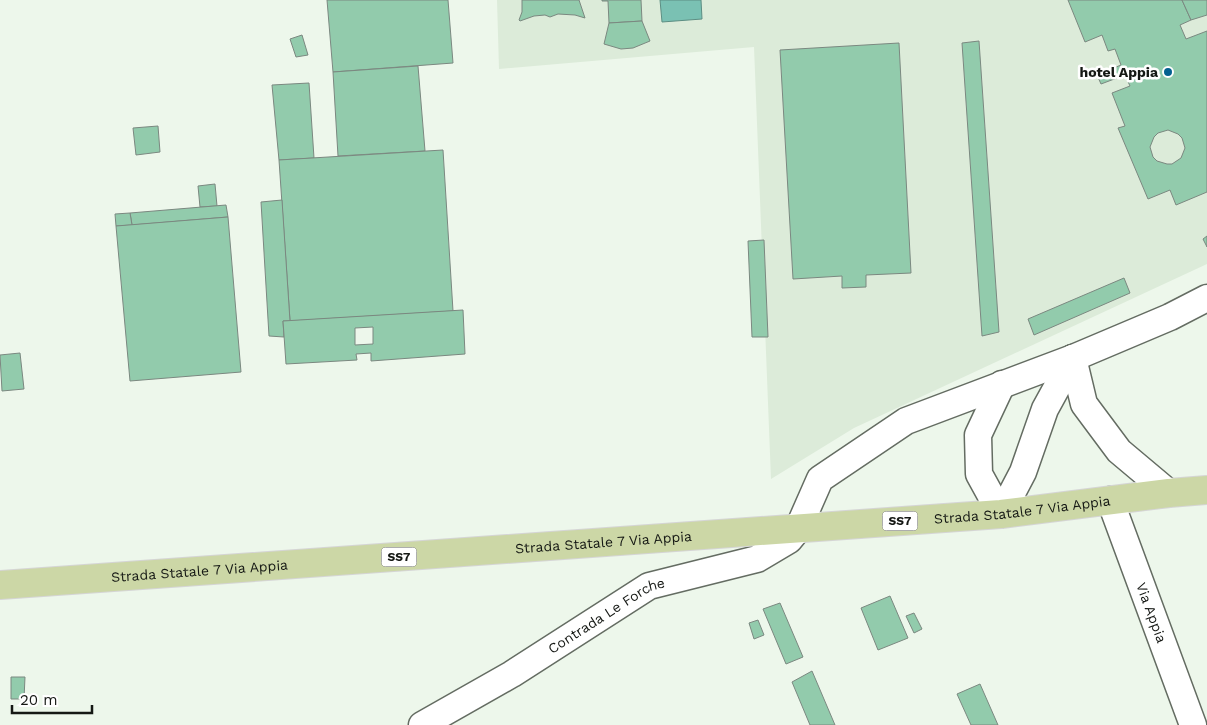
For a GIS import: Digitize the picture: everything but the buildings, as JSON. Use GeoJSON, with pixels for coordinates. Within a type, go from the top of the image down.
{"type":"FeatureCollection","features":[{"type":"Feature","properties":{"kind":"main road","name":"Strada Statale 7 Via Appia"},"geometry":{"type":"LineString","coordinates":[[0,585],[1001,514],[1207,490]]}},
{"type":"Feature","properties":{"kind":"street"},"geometry":{"type":"LineString","coordinates":[[798,529],[820,479],[906,421],[1072,358],[1170,317],[1207,298]]}},
{"type":"Feature","properties":{"kind":"street"},"geometry":{"type":"LineString","coordinates":[[1072,358],[1084,404],[1119,451],[1169,493]]}},
{"type":"Feature","properties":{"kind":"street"},"geometry":{"type":"LineString","coordinates":[[1001,514],[1023,472],[1045,409],[1072,358]]}},
{"type":"Feature","properties":{"kind":"street"},"geometry":{"type":"LineString","coordinates":[[1001,514],[979,474],[978,435],[1002,384]]}},
{"type":"Feature","properties":{"kind":"street","name":"Via Appia"},"geometry":{"type":"LineString","coordinates":[[1110,500],[1192,725]]}},
{"type":"Feature","properties":{"kind":"street","name":"Contrada Le Forche"},"geometry":{"type":"LineString","coordinates":[[422,725],[512,674],[649,586],[757,558],[789,540],[798,529]]}},
{"type":"Feature","properties":{"kind":"shaded area"},"geometry":{"type":"Polygon","coordinates":[[[497,0],[1207,0],[1207,264],[854,428],[771,479],[754,47],[499,69],[497,0]]]}},
{"type":"Feature","properties":{"kind":"water"},"geometry":{"type":"Polygon","coordinates":[[[660,0],[701,0],[702,19],[662,22],[660,0]]]}},
{"type":"Feature","properties":{"kind":"place","name":"hotel Appia"},"geometry":{"type":"Point","coordinates":[1168,72]}}]}
